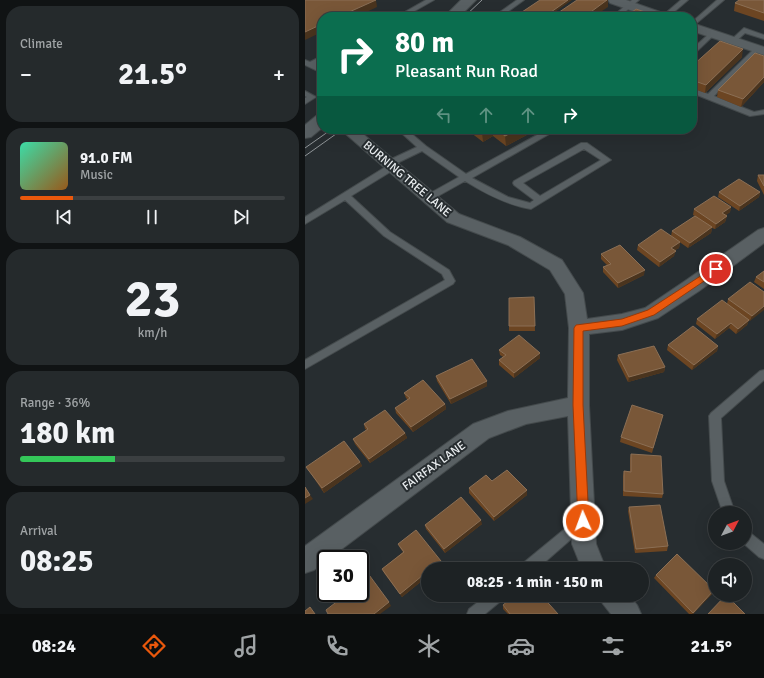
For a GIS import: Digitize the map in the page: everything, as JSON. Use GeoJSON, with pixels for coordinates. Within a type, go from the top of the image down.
{"type":"FeatureCollection","features":[{"type":"Feature","properties":{"kind":"street"},"geometry":{"type":"LineString","coordinates":[[456,12],[469,0]]}},
{"type":"Feature","properties":{"kind":"street"},"geometry":{"type":"LineString","coordinates":[[614,0],[632,3],[652,12]]}},
{"type":"Feature","properties":{"kind":"street"},"geometry":{"type":"LineString","coordinates":[[697,28],[760,50]]}},
{"type":"Feature","properties":{"kind":"street"},"geometry":{"type":"LineString","coordinates":[[305,132],[317,124]]}},
{"type":"Feature","properties":{"kind":"street","name":"BURNING TREE LANE"},"geometry":{"type":"LineString","coordinates":[[354,134],[453,218],[514,241],[556,266],[574,293],[579,328],[578,405],[584,544],[591,562]]}},
{"type":"Feature","properties":{"kind":"street"},"geometry":{"type":"LineString","coordinates":[[579,328],[622,322],[651,313],[693,286],[764,234]]}},
{"type":"Feature","properties":{"kind":"street","name":"FAIRFAX LANE"},"geometry":{"type":"LineString","coordinates":[[305,561],[481,431],[526,414],[578,405]]}},
{"type":"Feature","properties":{"kind":"street"},"geometry":{"type":"LineString","coordinates":[[619,602],[628,614]]}},
{"type":"Feature","properties":{"kind":"lane"},"geometry":{"type":"LineString","coordinates":[[408,12],[431,0]]}},
{"type":"Feature","properties":{"kind":"lane"},"geometry":{"type":"LineString","coordinates":[[503,12],[521,0]]}},
{"type":"Feature","properties":{"kind":"lane"},"geometry":{"type":"LineString","coordinates":[[669,12],[685,0]]}},
{"type":"Feature","properties":{"kind":"lane"},"geometry":{"type":"LineString","coordinates":[[697,22],[721,0]]}},
{"type":"Feature","properties":{"kind":"lane"},"geometry":{"type":"LineString","coordinates":[[621,12],[632,3]]}},
{"type":"Feature","properties":{"kind":"lane"},"geometry":{"type":"LineString","coordinates":[[733,41],[744,30],[764,37]]}},
{"type":"Feature","properties":{"kind":"lane"},"geometry":{"type":"LineString","coordinates":[[697,48],[712,34]]}},
{"type":"Feature","properties":{"kind":"lane"},"geometry":{"type":"LineString","coordinates":[[709,97],[760,50]]}},
{"type":"Feature","properties":{"kind":"lane"},"geometry":{"type":"LineString","coordinates":[[307,63],[317,60]]}},
{"type":"Feature","properties":{"kind":"lane"},"geometry":{"type":"LineString","coordinates":[[307,63],[317,68]]}},
{"type":"Feature","properties":{"kind":"lane"},"geometry":{"type":"LineString","coordinates":[[697,92],[753,114],[764,112]]}},
{"type":"Feature","properties":{"kind":"lane"},"geometry":{"type":"LineString","coordinates":[[305,93],[312,97],[305,102]]}},
{"type":"Feature","properties":{"kind":"lane"},"geometry":{"type":"LineString","coordinates":[[407,134],[450,168],[466,178],[521,206],[531,206],[607,160],[584,145],[517,183],[539,200]]}},
{"type":"Feature","properties":{"kind":"lane"},"geometry":{"type":"LineString","coordinates":[[428,198],[545,134]]}},
{"type":"Feature","properties":{"kind":"lane"},"geometry":{"type":"LineString","coordinates":[[305,221],[390,165],[423,148]]}},
{"type":"Feature","properties":{"kind":"lane"},"geometry":{"type":"LineString","coordinates":[[305,366],[450,281],[445,272],[387,234],[345,196]]}},
{"type":"Feature","properties":{"kind":"lane"},"geometry":{"type":"LineString","coordinates":[[727,506],[718,481],[715,416],[764,374]]}},
{"type":"Feature","properties":{"kind":"lane"},"geometry":{"type":"LineString","coordinates":[[535,562],[583,521]]}},
{"type":"Feature","properties":{"kind":"lane"},"geometry":{"type":"LineString","coordinates":[[752,542],[764,553]]}},
{"type":"Feature","properties":{"kind":"lane"},"geometry":{"type":"LineString","coordinates":[[474,614],[489,602]]}},
{"type":"Feature","properties":{"kind":"building"},"geometry":{"type":"Polygon","coordinates":[[[305,0],[376,0],[349,12],[317,12],[317,26],[305,32],[305,0]]]}},
{"type":"Feature","properties":{"kind":"building"},"geometry":{"type":"Polygon","coordinates":[[[540,0],[568,0],[551,12],[522,12],[540,0]]]}},
{"type":"Feature","properties":{"kind":"building"},"geometry":{"type":"Polygon","coordinates":[[[577,0],[607,0],[591,12],[559,12],[577,0]]]}},
{"type":"Feature","properties":{"kind":"building"},"geometry":{"type":"Polygon","coordinates":[[[739,0],[764,0],[764,13],[735,3],[739,0]]]}},
{"type":"Feature","properties":{"kind":"building"},"geometry":{"type":"Polygon","coordinates":[[[636,9],[645,12],[632,12],[636,9]]]}},
{"type":"Feature","properties":{"kind":"building"},"geometry":{"type":"Polygon","coordinates":[[[720,41],[743,49],[706,85],[697,82],[697,62],[720,41]]]}},
{"type":"Feature","properties":{"kind":"building"},"geometry":{"type":"Polygon","coordinates":[[[755,53],[764,56],[764,77],[743,99],[718,90],[755,53]]]}},
{"type":"Feature","properties":{"kind":"building"},"geometry":{"type":"Polygon","coordinates":[[[758,175],[764,175],[764,186],[758,175]]]}},
{"type":"Feature","properties":{"kind":"building"},"geometry":{"type":"Polygon","coordinates":[[[739,179],[760,192],[740,206],[719,192],[739,179]]]}},
{"type":"Feature","properties":{"kind":"building"},"geometry":{"type":"Polygon","coordinates":[[[714,196],[731,207],[722,213],[727,216],[716,224],[694,209],[714,196]]]}},
{"type":"Feature","properties":{"kind":"building"},"geometry":{"type":"Polygon","coordinates":[[[695,216],[712,227],[690,243],[672,231],[695,216]]]}},
{"type":"Feature","properties":{"kind":"building"},"geometry":{"type":"Polygon","coordinates":[[[661,229],[680,242],[671,248],[676,251],[660,262],[638,245],[661,229]]]}},
{"type":"Feature","properties":{"kind":"building"},"geometry":{"type":"Polygon","coordinates":[[[620,245],[645,270],[618,283],[603,267],[611,264],[601,254],[620,245]]]}},
{"type":"Feature","properties":{"kind":"building"},"geometry":{"type":"Polygon","coordinates":[[[764,271],[764,282],[756,277],[764,271]]]}},
{"type":"Feature","properties":{"kind":"building"},"geometry":{"type":"Polygon","coordinates":[[[750,282],[764,292],[764,306],[752,316],[728,299],[750,282]]]}},
{"type":"Feature","properties":{"kind":"building"},"geometry":{"type":"Polygon","coordinates":[[[534,297],[535,326],[509,326],[509,298],[534,297]]]}},
{"type":"Feature","properties":{"kind":"building"},"geometry":{"type":"Polygon","coordinates":[[[722,300],[749,320],[738,329],[731,323],[717,334],[697,319],[722,300]]]}},
{"type":"Feature","properties":{"kind":"building"},"geometry":{"type":"Polygon","coordinates":[[[693,326],[718,346],[694,365],[668,345],[693,326]]]}},
{"type":"Feature","properties":{"kind":"building"},"geometry":{"type":"Polygon","coordinates":[[[519,335],[540,353],[514,373],[499,360],[506,355],[499,350],[519,335]]]}},
{"type":"Feature","properties":{"kind":"building"},"geometry":{"type":"Polygon","coordinates":[[[654,346],[665,367],[629,377],[618,355],[654,346]]]}},
{"type":"Feature","properties":{"kind":"building"},"geometry":{"type":"Polygon","coordinates":[[[472,359],[487,381],[450,399],[436,376],[472,359]]]}},
{"type":"Feature","properties":{"kind":"building"},"geometry":{"type":"Polygon","coordinates":[[[423,380],[445,404],[411,427],[395,408],[410,398],[404,393],[423,380]]]}},
{"type":"Feature","properties":{"kind":"building"},"geometry":{"type":"Polygon","coordinates":[[[632,405],[663,415],[653,448],[621,437],[632,405]]]}},
{"type":"Feature","properties":{"kind":"building"},"geometry":{"type":"Polygon","coordinates":[[[385,410],[405,433],[369,459],[353,439],[368,429],[364,424],[385,410]]]}},
{"type":"Feature","properties":{"kind":"building"},"geometry":{"type":"Polygon","coordinates":[[[344,441],[360,462],[322,488],[306,467],[344,441]]]}},
{"type":"Feature","properties":{"kind":"building"},"geometry":{"type":"Polygon","coordinates":[[[631,454],[661,456],[663,494],[624,491],[624,471],[631,472],[631,454]]]}},
{"type":"Feature","properties":{"kind":"building"},"geometry":{"type":"Polygon","coordinates":[[[507,470],[527,490],[494,517],[469,488],[486,475],[492,481],[507,470]]]}},
{"type":"Feature","properties":{"kind":"building"},"geometry":{"type":"Polygon","coordinates":[[[305,487],[310,495],[305,498],[305,487]]]}},
{"type":"Feature","properties":{"kind":"building"},"geometry":{"type":"Polygon","coordinates":[[[461,497],[481,520],[444,549],[425,525],[461,497]]]}},
{"type":"Feature","properties":{"kind":"building"},"geometry":{"type":"Polygon","coordinates":[[[660,505],[668,546],[636,549],[629,507],[660,505]]]}},
{"type":"Feature","properties":{"kind":"building"},"geometry":{"type":"Polygon","coordinates":[[[416,530],[441,561],[421,562],[421,577],[400,594],[382,569],[404,552],[398,544],[416,530]]]}},
{"type":"Feature","properties":{"kind":"building"},"geometry":{"type":"Polygon","coordinates":[[[677,554],[708,584],[708,597],[693,613],[656,575],[677,554]]]}},
{"type":"Feature","properties":{"kind":"building"},"geometry":{"type":"Polygon","coordinates":[[[369,575],[389,602],[374,614],[328,614],[326,610],[336,602],[369,602],[369,575]]]}},
{"type":"Feature","properties":{"kind":"building"},"geometry":{"type":"Polygon","coordinates":[[[507,602],[547,602],[558,614],[510,614],[503,605],[507,602]]]}},
{"type":"Feature","properties":{"kind":"building"},"geometry":{"type":"Polygon","coordinates":[[[719,602],[733,602],[745,614],[708,614],[719,602]]]}},
{"type":"Feature","properties":{"kind":"building"},"geometry":{"type":"Polygon","coordinates":[[[310,607],[315,614],[305,614],[305,611],[310,607]]]}},
{"type":"Feature","properties":{"kind":"tram line"},"geometry":{"type":"LineString","coordinates":[[469,12],[482,0]]}},
{"type":"Feature","properties":{"kind":"tram line"},"geometry":{"type":"LineString","coordinates":[[305,148],[325,134]]}},
{"type":"Feature","properties":{"kind":"tram line"},"geometry":{"type":"LineString","coordinates":[[305,156],[336,134]]}},
{"type":"Feature","properties":{"kind":"route"},"geometry":{"type":"LineString","coordinates":[[583,521],[578,405],[579,328],[622,322],[651,313],[716,269]]}}]}
